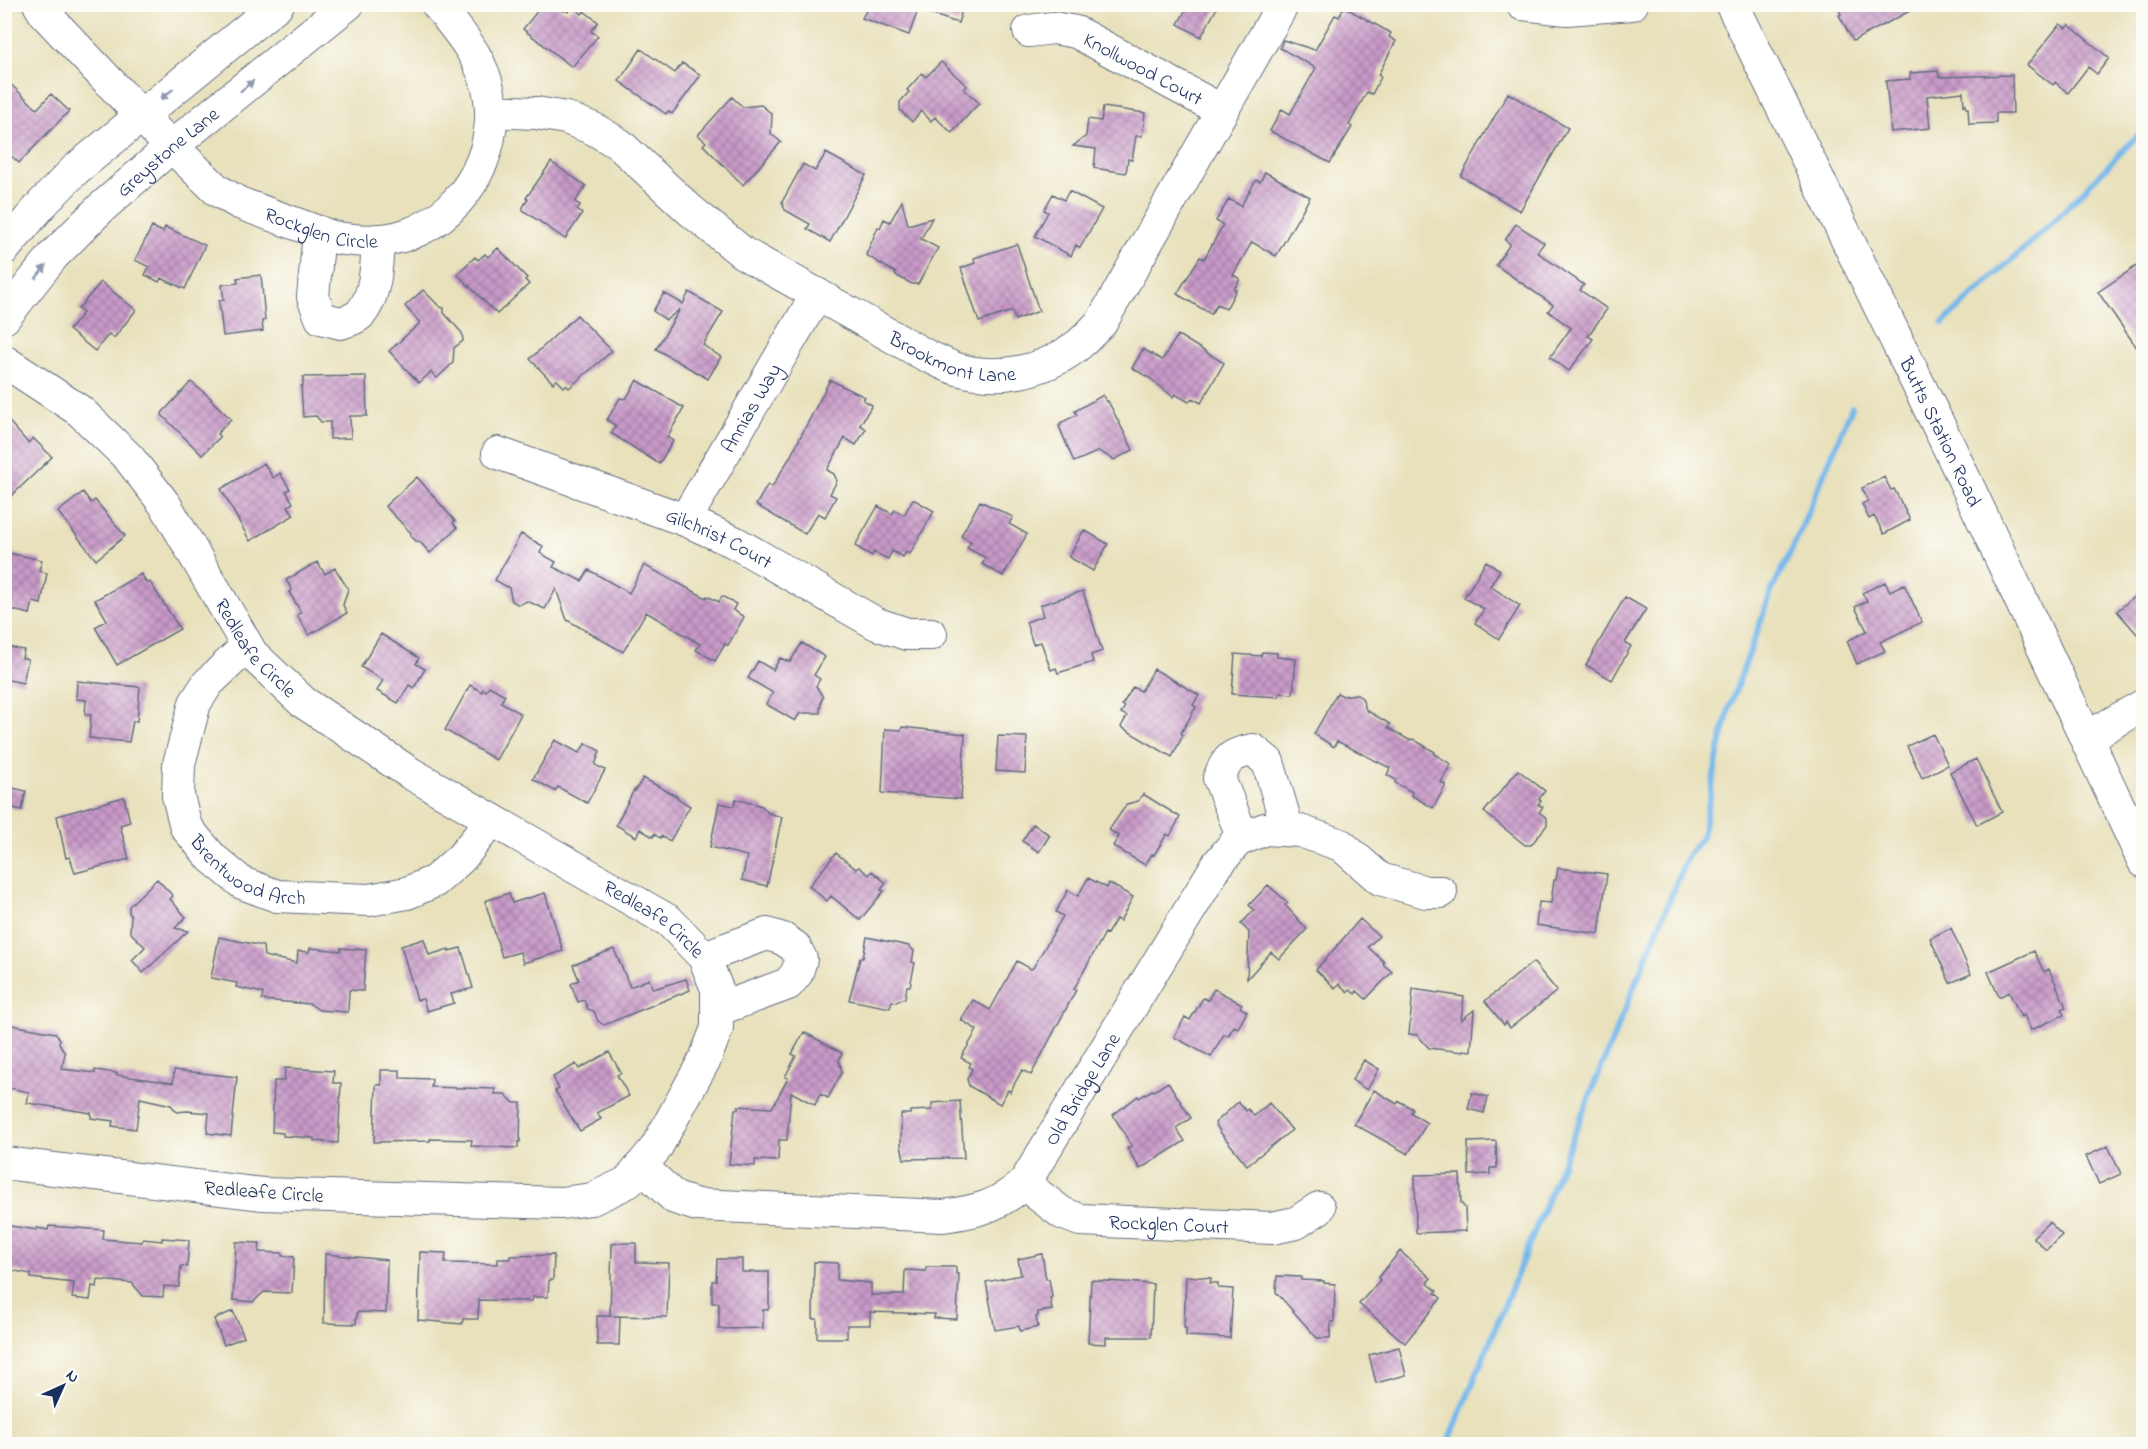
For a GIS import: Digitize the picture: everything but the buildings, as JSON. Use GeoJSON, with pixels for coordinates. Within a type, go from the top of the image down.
{"type":"FeatureCollection","features":[{"type":"Feature","properties":{"kind":"main road","name":"Butts Station Road"},"geometry":{"type":"LineString","coordinates":[[1732,4],[1950,447],[2144,861]]}},
{"type":"Feature","properties":{"kind":"street","name":"Rockglen Circle"},"geometry":{"type":"LineString","coordinates":[[39,4],[45,14],[141,115],[217,190],[239,203],[347,240],[378,240],[409,234],[437,219],[460,198],[478,172],[488,142],[491,111],[486,82],[475,54],[437,4]]}},
{"type":"Feature","properties":{"kind":"street"},"geometry":{"type":"LineString","coordinates":[[4,249],[42,204],[75,170],[278,4]]}},
{"type":"Feature","properties":{"kind":"street","name":"Greystone Lane"},"geometry":{"type":"LineString","coordinates":[[4,318],[53,256],[100,209],[172,146],[348,4]]}},
{"type":"Feature","properties":{"kind":"street","name":"Brookmont Lane"},"geometry":{"type":"LineString","coordinates":[[491,111],[536,113],[566,118],[594,129],[619,144],[690,210],[743,253],[927,356],[957,369],[989,374],[1020,372],[1051,363],[1078,345],[1101,323],[1283,4]]}},
{"type":"Feature","properties":{"kind":"street"},"geometry":{"type":"LineString","coordinates":[[1522,4],[1567,9],[1632,4]]}},
{"type":"Feature","properties":{"kind":"street","name":"Knollwood Court"},"geometry":{"type":"LineString","coordinates":[[1029,31],[1053,28],[1076,32],[1221,110]]}},
{"type":"Feature","properties":{"kind":"street"},"geometry":{"type":"LineString","coordinates":[[319,232],[313,297],[321,318],[341,323],[358,315],[372,293],[377,266],[378,240]]}},
{"type":"Feature","properties":{"kind":"street","name":"Annias Way"},"geometry":{"type":"LineString","coordinates":[[685,520],[817,294]]}},
{"type":"Feature","properties":{"kind":"street","name":"Redleafe Circle"},"geometry":{"type":"LineString","coordinates":[[4,361],[80,411],[129,458],[166,506],[252,654],[303,702],[410,773],[669,921],[704,957],[717,989],[717,1028],[705,1059],[656,1148],[628,1182],[591,1199],[562,1203],[263,1194],[4,1163]]}},
{"type":"Feature","properties":{"kind":"street","name":"Gilchrist Court"},"geometry":{"type":"LineString","coordinates":[[498,453],[685,520],[734,542],[877,624],[907,634],[931,634]]}},
{"type":"Feature","properties":{"kind":"street","name":"Brentwood Arch"},"geometry":{"type":"LineString","coordinates":[[247,646],[208,683],[195,703],[179,764],[178,796],[186,827],[212,858],[242,883],[277,896],[369,900],[407,893],[435,881],[460,858],[492,820]]}},
{"type":"Feature","properties":{"kind":"street"},"geometry":{"type":"LineString","coordinates":[[2086,738],[2144,705]]}},
{"type":"Feature","properties":{"kind":"street"},"geometry":{"type":"LineString","coordinates":[[1243,838],[1219,778],[1225,763],[1236,753],[1253,750],[1268,762],[1288,830]]}},
{"type":"Feature","properties":{"kind":"street","name":"Old Bridge Lane"},"geometry":{"type":"LineString","coordinates":[[641,1166],[675,1198],[696,1205],[943,1216],[976,1211],[1005,1199],[1024,1184],[1217,865],[1237,841],[1265,829],[1300,831],[1341,845],[1380,879],[1426,892],[1441,892]]}},
{"type":"Feature","properties":{"kind":"street"},"geometry":{"type":"LineString","coordinates":[[704,957],[767,934],[795,946],[801,959],[797,973],[788,984],[717,1010]]}},
{"type":"Feature","properties":{"kind":"street","name":"Rockglen Court"},"geometry":{"type":"LineString","coordinates":[[1024,1184],[1062,1213],[1080,1220],[1272,1228],[1296,1223],[1319,1208]]}},
{"type":"Feature","properties":{"kind":"waterway"},"geometry":{"type":"LineString","coordinates":[[1943,323],[2054,221],[2144,129]]}},
{"type":"Feature","properties":{"kind":"waterway"},"geometry":{"type":"LineString","coordinates":[[1448,1444],[1687,857],[1702,837],[1730,706],[1772,590],[1795,543],[1852,407]]}}]}
